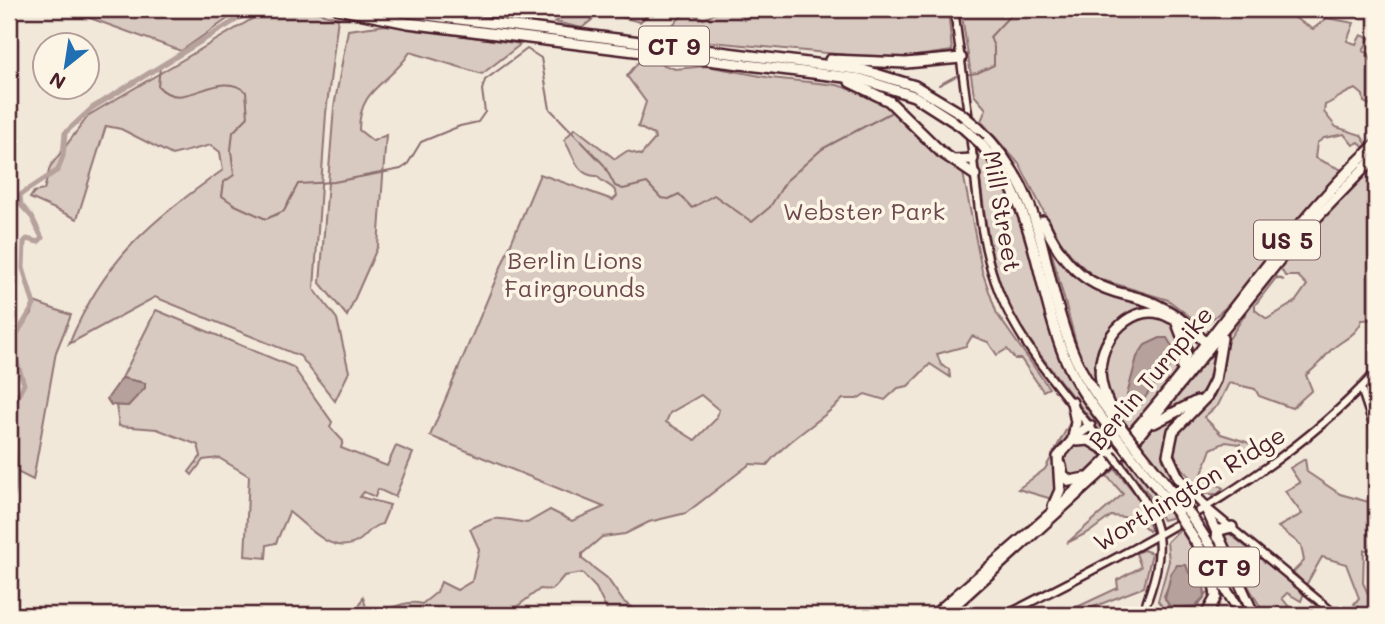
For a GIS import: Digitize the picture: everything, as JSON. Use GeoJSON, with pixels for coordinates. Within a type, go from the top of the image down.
{"type":"FeatureCollection","features":[{"type":"Feature","properties":{"kind":"highway","name":"CT 9"},"geometry":{"type":"LineString","coordinates":[[338,9],[408,23],[866,80],[900,90],[936,108],[980,143],[1008,179],[1025,214],[1054,324],[1068,365],[1088,400],[1119,430]]}},
{"type":"Feature","properties":{"kind":"highway","name":"CT 9"},"geometry":{"type":"LineString","coordinates":[[379,9],[775,59],[889,77],[928,93],[960,113],[978,128],[1006,160],[1026,192],[1041,232],[1071,348],[1092,389],[1134,452],[1182,512],[1254,615]]}},
{"type":"Feature","properties":{"kind":"highway"},"geometry":{"type":"LineString","coordinates":[[775,59],[906,63],[961,58]]}},
{"type":"Feature","properties":{"kind":"highway"},"geometry":{"type":"LineString","coordinates":[[828,75],[863,87],[886,99],[952,160],[975,174]]}},
{"type":"Feature","properties":{"kind":"highway","name":"Berlin Turnpike"},"geometry":{"type":"LineString","coordinates":[[944,615],[1091,484],[1144,430],[1312,210],[1376,144]]}},
{"type":"Feature","properties":{"kind":"highway","name":"Berlin Turnpike"},"geometry":{"type":"LineString","coordinates":[[934,615],[1090,476],[1126,440],[1208,345],[1227,327],[1307,227],[1376,156]]}},
{"type":"Feature","properties":{"kind":"highway"},"geometry":{"type":"LineString","coordinates":[[952,160],[973,159]]}},
{"type":"Feature","properties":{"kind":"highway"},"geometry":{"type":"LineString","coordinates":[[1026,192],[1056,248],[1076,271],[1105,288],[1163,307],[1202,336],[1218,367]]}},
{"type":"Feature","properties":{"kind":"highway"},"geometry":{"type":"LineString","coordinates":[[1119,430],[1101,383],[1101,362],[1108,342],[1123,323],[1141,313],[1160,313],[1208,345]]}},
{"type":"Feature","properties":{"kind":"highway"},"geometry":{"type":"LineString","coordinates":[[1175,382],[1186,351],[1177,323]]}},
{"type":"Feature","properties":{"kind":"highway"},"geometry":{"type":"LineString","coordinates":[[1227,327],[1219,344],[1218,367],[1210,388],[1204,400],[1174,428],[1168,448],[1177,476],[1205,506],[1254,615]]}},
{"type":"Feature","properties":{"kind":"highway"},"geometry":{"type":"LineString","coordinates":[[1144,430],[1197,401],[1210,388]]}},
{"type":"Feature","properties":{"kind":"highway"},"geometry":{"type":"LineString","coordinates":[[1072,402],[1076,422],[1075,440],[1063,458],[1062,472],[1073,482],[1090,476]]}},
{"type":"Feature","properties":{"kind":"highway"},"geometry":{"type":"LineString","coordinates":[[1049,513],[1060,490],[1057,460],[1090,426]]}},
{"type":"Feature","properties":{"kind":"highway"},"geometry":{"type":"LineString","coordinates":[[1075,440],[1088,440],[1107,450]]}},
{"type":"Feature","properties":{"kind":"highway","name":"CT 9"},"geometry":{"type":"LineString","coordinates":[[1189,522],[1208,560],[1242,615]]}},
{"type":"Feature","properties":{"kind":"highway"},"geometry":{"type":"LineString","coordinates":[[1217,537],[1220,530],[1232,527]]}},
{"type":"Feature","properties":{"kind":"highway"},"geometry":{"type":"LineString","coordinates":[[1206,615],[1214,603],[1216,591],[1208,560]]}},
{"type":"Feature","properties":{"kind":"main road","name":"Mill Street"},"geometry":{"type":"LineString","coordinates":[[954,9],[986,249],[1000,296],[1016,326],[1147,503],[1158,534]]}},
{"type":"Feature","properties":{"kind":"main road","name":"Worthington Ridge"},"geometry":{"type":"LineString","coordinates":[[1006,615],[1158,534],[1255,476],[1325,424],[1376,372]]}},
{"type":"Feature","properties":{"kind":"main road"},"geometry":{"type":"LineString","coordinates":[[1361,388],[1376,433]]}},
{"type":"Feature","properties":{"kind":"main road"},"geometry":{"type":"LineString","coordinates":[[1205,506],[1336,615]]}},
{"type":"Feature","properties":{"kind":"main road"},"geometry":{"type":"LineString","coordinates":[[1146,614],[1159,562],[1158,534]]}},
{"type":"Feature","properties":{"kind":"green space"},"geometry":{"type":"Polygon","coordinates":[[[65,9],[242,9],[181,51],[65,9]]]}},
{"type":"Feature","properties":{"kind":"green space"},"geometry":{"type":"Polygon","coordinates":[[[269,9],[307,9],[338,18],[326,113],[314,289],[337,319],[349,372],[335,401],[300,356],[155,297],[69,344],[98,288],[132,244],[173,207],[223,170],[220,152],[211,145],[172,155],[121,129],[106,126],[77,219],[30,198],[34,192],[44,190],[50,167],[89,115],[269,9]]]}},
{"type":"Feature","properties":{"kind":"green space"},"geometry":{"type":"Polygon","coordinates":[[[466,9],[492,9],[525,16],[511,23],[466,14],[466,9]]]}},
{"type":"Feature","properties":{"kind":"green space"},"geometry":{"type":"Polygon","coordinates":[[[574,9],[605,9],[582,28],[555,22],[574,9]]]}},
{"type":"Feature","properties":{"kind":"green space"},"geometry":{"type":"Polygon","coordinates":[[[621,9],[654,9],[640,22],[616,16],[621,9]]]}},
{"type":"Feature","properties":{"kind":"green space"},"geometry":{"type":"Polygon","coordinates":[[[689,9],[694,9],[693,14],[704,19],[720,11],[730,10],[744,20],[755,9],[948,9],[952,51],[902,58],[857,56],[660,37],[689,9]]]}},
{"type":"Feature","properties":{"kind":"green space"},"geometry":{"type":"Polygon","coordinates":[[[961,9],[1280,9],[1313,29],[1327,18],[1354,23],[1347,41],[1356,44],[1361,35],[1369,38],[1363,51],[1369,54],[1371,60],[1376,52],[1376,83],[1373,83],[1376,108],[1364,102],[1363,95],[1356,89],[1325,105],[1324,112],[1336,127],[1361,135],[1367,145],[1363,147],[1359,142],[1353,145],[1344,134],[1324,138],[1317,143],[1315,158],[1342,170],[1230,304],[1206,324],[1193,319],[1168,300],[1096,278],[1074,259],[1054,232],[1020,165],[981,121],[986,109],[974,95],[961,9]]]}},
{"type":"Feature","properties":{"kind":"green space"},"geometry":{"type":"Polygon","coordinates":[[[386,25],[521,44],[482,74],[410,52],[394,72],[370,94],[360,115],[359,130],[373,141],[386,135],[378,246],[347,316],[320,283],[334,107],[348,30],[386,25]]]}},
{"type":"Feature","properties":{"kind":"green space"},"geometry":{"type":"Polygon","coordinates":[[[648,59],[675,69],[707,66],[771,78],[837,85],[866,94],[888,106],[927,145],[963,173],[982,271],[997,314],[1049,388],[1043,391],[1021,359],[1015,359],[1007,349],[997,355],[988,342],[972,336],[966,346],[937,354],[941,365],[949,369],[950,377],[930,364],[908,386],[898,388],[885,400],[865,394],[857,399],[843,399],[767,465],[750,464],[686,513],[649,522],[625,534],[602,537],[582,554],[582,559],[607,578],[623,601],[636,611],[636,615],[609,615],[596,588],[582,573],[564,576],[552,590],[540,589],[506,615],[370,615],[359,607],[363,597],[366,607],[373,609],[408,603],[422,604],[437,592],[441,582],[457,590],[472,581],[479,549],[470,529],[480,524],[497,518],[527,523],[550,510],[572,521],[604,507],[430,436],[540,174],[613,200],[617,196],[614,190],[597,176],[580,168],[564,140],[575,128],[615,159],[627,151],[641,155],[655,139],[654,135],[638,127],[646,102],[627,76],[640,60],[648,59]],[[701,395],[670,413],[666,422],[695,440],[716,419],[719,410],[701,395]]]}},
{"type":"Feature","properties":{"kind":"green space"},"geometry":{"type":"Polygon","coordinates":[[[976,144],[998,170],[1022,216],[1062,362],[1083,400],[1115,441],[1111,445],[1036,349],[1011,310],[997,274],[989,238],[976,144]]]}},
{"type":"Feature","properties":{"kind":"green space"},"geometry":{"type":"Polygon","coordinates":[[[1376,166],[1376,319],[1362,320],[1353,334],[1334,347],[1306,375],[1312,390],[1292,408],[1259,396],[1255,389],[1229,383],[1218,405],[1204,417],[1221,434],[1262,447],[1242,456],[1238,454],[1240,444],[1226,442],[1211,449],[1202,474],[1223,488],[1218,494],[1204,494],[1181,467],[1173,451],[1178,431],[1220,384],[1224,369],[1223,348],[1265,284],[1274,276],[1284,280],[1276,278],[1255,305],[1255,310],[1267,319],[1295,302],[1307,285],[1298,276],[1285,276],[1280,267],[1324,213],[1376,166]]]}},
{"type":"Feature","properties":{"kind":"green space"},"geometry":{"type":"Polygon","coordinates":[[[1046,232],[1068,268],[1163,311],[1146,309],[1104,342],[1102,397],[1081,361],[1046,232]]]}},
{"type":"Feature","properties":{"kind":"green space"},"geometry":{"type":"Polygon","coordinates":[[[34,302],[71,315],[56,352],[33,480],[9,468],[9,413],[24,384],[13,357],[12,341],[32,313],[34,302]]]}},
{"type":"Feature","properties":{"kind":"green space"},"geometry":{"type":"Polygon","coordinates":[[[156,310],[293,367],[332,422],[330,427],[343,441],[341,448],[387,466],[396,446],[413,453],[395,497],[378,489],[375,497],[364,492],[360,497],[390,505],[382,524],[372,528],[360,540],[350,545],[341,545],[323,539],[289,512],[276,543],[267,545],[266,558],[245,556],[249,476],[219,458],[203,460],[192,475],[189,472],[201,456],[198,445],[157,429],[119,426],[116,405],[128,406],[145,383],[122,378],[156,310]]]}},
{"type":"Feature","properties":{"kind":"green space"},"geometry":{"type":"Polygon","coordinates":[[[1152,314],[1176,326],[1180,357],[1169,382],[1129,429],[1109,396],[1104,362],[1108,346],[1117,333],[1132,322],[1152,314]]]}},
{"type":"Feature","properties":{"kind":"green space"},"geometry":{"type":"Polygon","coordinates":[[[1210,354],[1214,358],[1208,382],[1203,390],[1191,401],[1160,416],[1210,354]]]}},
{"type":"Feature","properties":{"kind":"green space"},"geometry":{"type":"Polygon","coordinates":[[[1195,404],[1179,420],[1167,456],[1197,503],[1190,509],[1138,441],[1160,422],[1195,404]]]}},
{"type":"Feature","properties":{"kind":"green space"},"geometry":{"type":"Polygon","coordinates":[[[1073,417],[1055,459],[1052,499],[1018,489],[1045,469],[1073,417]]]}},
{"type":"Feature","properties":{"kind":"green space"},"geometry":{"type":"Polygon","coordinates":[[[1082,441],[1097,447],[1104,455],[1081,478],[1067,476],[1065,460],[1082,441]]]}},
{"type":"Feature","properties":{"kind":"green space"},"geometry":{"type":"Polygon","coordinates":[[[1126,455],[1174,517],[1163,520],[1149,495],[1122,459],[1126,455]]]}},
{"type":"Feature","properties":{"kind":"green space"},"geometry":{"type":"Polygon","coordinates":[[[1305,459],[1307,472],[1340,494],[1376,504],[1376,549],[1364,550],[1363,583],[1374,606],[1363,613],[1354,604],[1359,598],[1346,564],[1322,557],[1306,585],[1293,572],[1304,561],[1301,545],[1278,527],[1302,514],[1285,491],[1300,483],[1290,468],[1305,459]]]}},
{"type":"Feature","properties":{"kind":"green space"},"geometry":{"type":"Polygon","coordinates":[[[1115,469],[1139,498],[1151,529],[1149,531],[1135,518],[1111,516],[1091,531],[1067,543],[1123,494],[1107,476],[1115,469]]]}},
{"type":"Feature","properties":{"kind":"green space"},"geometry":{"type":"Polygon","coordinates":[[[1180,529],[1209,574],[1212,593],[1207,594],[1199,605],[1190,610],[1166,612],[1158,601],[1169,561],[1167,542],[1180,529]],[[1186,565],[1177,566],[1164,596],[1170,608],[1190,608],[1205,596],[1203,579],[1189,573],[1186,565]]]}},
{"type":"Feature","properties":{"kind":"green space"},"geometry":{"type":"Polygon","coordinates":[[[1226,531],[1304,593],[1301,601],[1287,593],[1282,598],[1290,608],[1290,615],[1265,615],[1221,539],[1226,531]]]}},
{"type":"Feature","properties":{"kind":"green space"},"geometry":{"type":"Polygon","coordinates":[[[1143,550],[1152,553],[1144,587],[1073,615],[1060,615],[1118,588],[1117,580],[1141,567],[1136,553],[1143,550]]]}},
{"type":"Feature","properties":{"kind":"shaded area"},"geometry":{"type":"Polygon","coordinates":[[[1160,338],[1167,338],[1175,351],[1173,359],[1142,404],[1134,405],[1127,395],[1137,357],[1145,345],[1160,338]]]}},
{"type":"Feature","properties":{"kind":"shaded area"},"geometry":{"type":"Polygon","coordinates":[[[122,378],[145,383],[145,388],[128,406],[111,405],[107,399],[122,378]]]}},
{"type":"Feature","properties":{"kind":"shaded area"},"geometry":{"type":"Polygon","coordinates":[[[1177,565],[1186,565],[1189,573],[1203,579],[1205,596],[1195,606],[1171,608],[1165,599],[1171,574],[1177,565]]]}},
{"type":"Feature","properties":{"kind":"waterway"},"geometry":{"type":"LineString","coordinates":[[9,413],[24,384],[11,344],[34,305],[23,268],[24,242],[27,239],[38,242],[42,238],[32,217],[21,205],[20,195],[58,170],[63,156],[65,133],[92,108],[254,9]]}},
{"type":"Feature","properties":{"kind":"waterway"},"geometry":{"type":"LineString","coordinates":[[939,85],[956,76],[977,73],[994,65],[994,47],[990,37],[1016,9]]}},
{"type":"Feature","properties":{"kind":"waterway"},"geometry":{"type":"LineString","coordinates":[[160,67],[158,86],[168,94],[178,96],[224,85],[235,86],[246,92],[248,117],[233,132],[231,150],[234,175],[224,182],[222,196],[266,219],[284,211],[298,184],[334,182],[401,169],[407,165],[421,142],[460,126],[478,122],[485,112],[482,90],[485,80],[527,49],[541,58],[550,109],[604,165],[615,186],[623,189],[647,183],[661,198],[669,199],[679,194],[692,208],[714,195],[752,222],[770,207],[786,181],[822,149],[890,113]]}},
{"type":"Feature","properties":{"kind":"waterway"},"geometry":{"type":"LineString","coordinates":[[9,334],[14,335]]}},
{"type":"Feature","properties":{"kind":"waterway"},"geometry":{"type":"LineString","coordinates":[[9,440],[14,453],[16,475],[13,496],[9,499]]}},
{"type":"Feature","properties":{"kind":"park label","name":"Webster Park"},"geometry":{"type":"Point","coordinates":[864,210]}},
{"type":"Feature","properties":{"kind":"park label","name":"Berlin Lions Fairgrounds"},"geometry":{"type":"Point","coordinates":[575,273]}}]}
